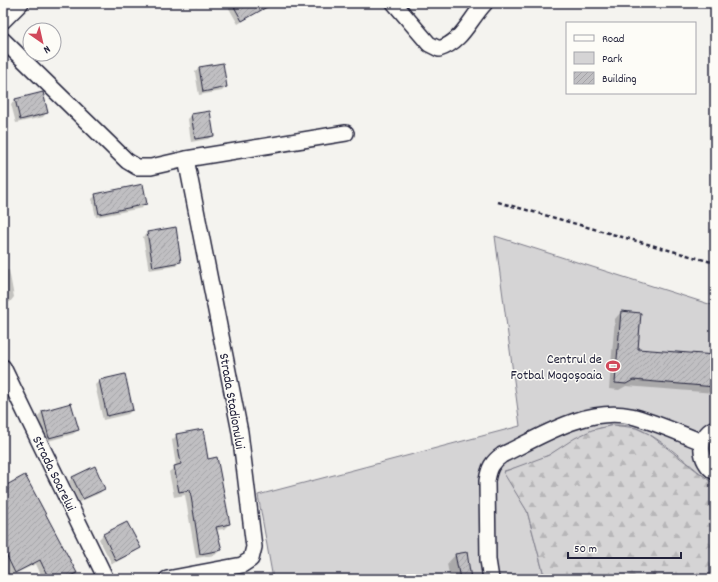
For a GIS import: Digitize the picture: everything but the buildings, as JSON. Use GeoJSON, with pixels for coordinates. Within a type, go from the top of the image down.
{"type":"FeatureCollection","features":[{"type":"Feature","properties":{"kind":"street"},"geometry":{"type":"LineString","coordinates":[[3,21],[21,3]]}},
{"type":"Feature","properties":{"kind":"street"},"geometry":{"type":"LineString","coordinates":[[394,3],[429,44],[439,49],[456,41],[485,3]]}},
{"type":"Feature","properties":{"kind":"street"},"geometry":{"type":"LineString","coordinates":[[3,40],[71,108],[127,161],[137,167],[151,167],[186,159],[346,133]]}},
{"type":"Feature","properties":{"kind":"street","name":"Strada Stadionului"},"geometry":{"type":"LineString","coordinates":[[167,579],[242,565],[251,559],[254,547],[240,432],[186,159]]}},
{"type":"Feature","properties":{"kind":"street","name":"Strada Soarelui"},"geometry":{"type":"LineString","coordinates":[[3,367],[106,579]]}},
{"type":"Feature","properties":{"kind":"street"},"geometry":{"type":"LineString","coordinates":[[491,579],[488,560],[488,470],[493,461],[502,454],[574,421],[596,415],[613,414],[632,416],[702,442]]}},
{"type":"Feature","properties":{"kind":"street"},"geometry":{"type":"LineString","coordinates":[[715,428],[706,435],[702,442],[703,458],[707,465],[715,472]]}},
{"type":"Feature","properties":{"kind":"path"},"geometry":{"type":"LineString","coordinates":[[498,202],[715,263]]}},
{"type":"Feature","properties":{"kind":"green space","name":"Centrul de Fotbal Mogoșoaia"},"geometry":{"type":"Polygon","coordinates":[[[495,236],[715,306],[715,485],[665,445],[645,432],[624,425],[612,425],[590,432],[544,458],[504,471],[527,511],[545,579],[273,579],[258,495],[520,426],[495,236]]]}},
{"type":"Feature","properties":{"kind":"green space"},"geometry":{"type":"Polygon","coordinates":[[[614,425],[636,428],[649,434],[715,485],[715,579],[545,579],[527,511],[503,472],[549,455],[575,438],[592,430],[614,425]]]}},
{"type":"Feature","properties":{"kind":"place","name":"Centrul de Fotbal Mogoșoaia"},"geometry":{"type":"Point","coordinates":[613,366]}}]}
